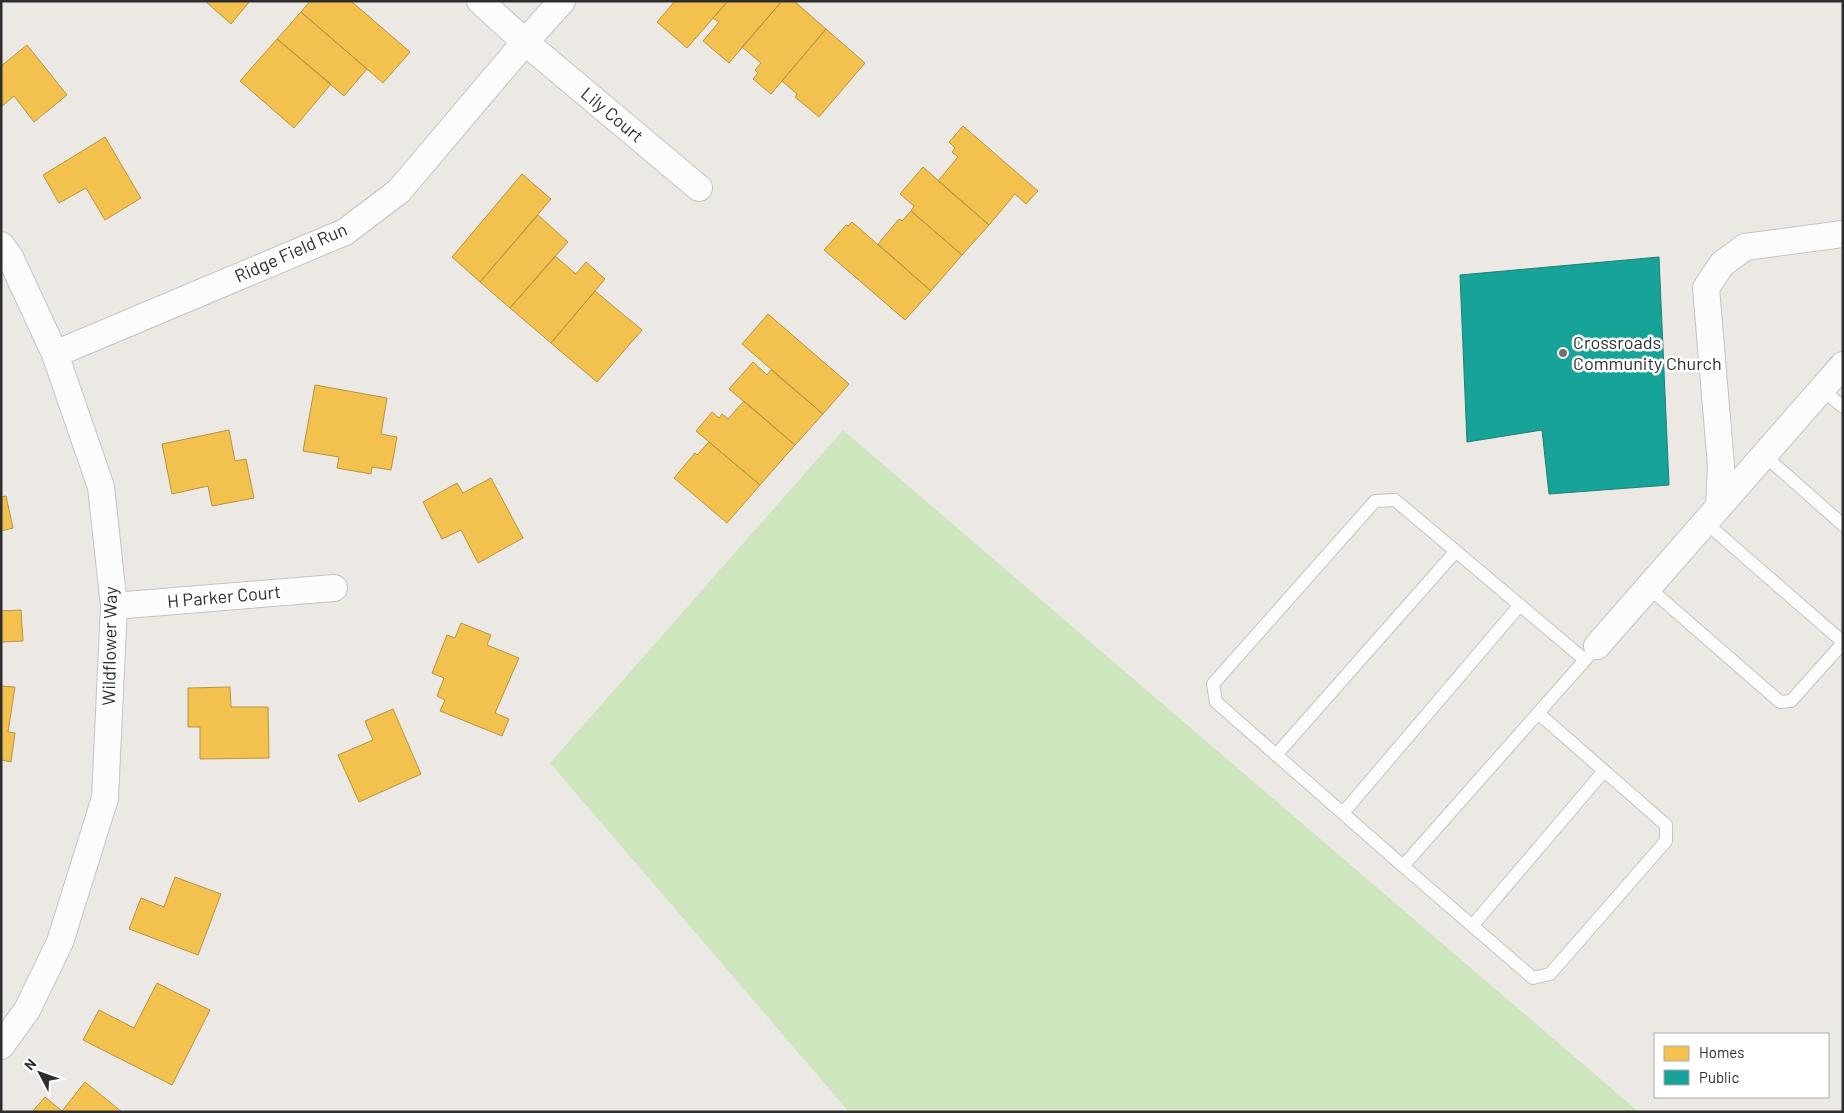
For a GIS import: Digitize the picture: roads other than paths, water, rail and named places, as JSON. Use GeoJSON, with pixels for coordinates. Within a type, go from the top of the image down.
{"type":"FeatureCollection","features":[{"type":"Feature","properties":{"kind":"street","name":"Lily Court"},"geometry":{"type":"LineString","coordinates":[[480,1],[525,42],[699,188]]}},
{"type":"Feature","properties":{"kind":"street","name":"Ridge Field Run"},"geometry":{"type":"LineString","coordinates":[[55,354],[345,232],[399,191],[562,1]]}},
{"type":"Feature","properties":{"kind":"street"},"geometry":{"type":"LineString","coordinates":[[1712,514],[1720,466],[1706,288],[1722,264],[1745,247],[1843,234]]}},
{"type":"Feature","properties":{"kind":"street","name":"Wildflower Way"},"geometry":{"type":"LineString","coordinates":[[1,244],[10,256],[55,354],[102,487],[114,606],[105,798],[60,942],[27,1010],[1,1046]]}},
{"type":"Feature","properties":{"kind":"street"},"geometry":{"type":"LineString","coordinates":[[1591,653],[1843,365]]}},
{"type":"Feature","properties":{"kind":"street","name":"H Parker Court"},"geometry":{"type":"LineString","coordinates":[[114,606],[334,588]]}},
{"type":"Feature","properties":{"kind":"lane"},"geometry":{"type":"LineString","coordinates":[[1822,389],[1843,407]]}},
{"type":"Feature","properties":{"kind":"lane"},"geometry":{"type":"LineString","coordinates":[[1764,455],[1843,525]]}},
{"type":"Feature","properties":{"kind":"lane"},"geometry":{"type":"LineString","coordinates":[[1403,866],[1538,713],[1591,653],[1520,605],[1395,500],[1375,502],[1213,684],[1216,702],[1403,866],[1533,978],[1550,974],[1666,841],[1666,825],[1538,713]]}},
{"type":"Feature","properties":{"kind":"lane"},"geometry":{"type":"LineString","coordinates":[[1648,587],[1780,702],[1791,701],[1843,643],[1712,514]]}},
{"type":"Feature","properties":{"kind":"lane"},"geometry":{"type":"LineString","coordinates":[[1276,754],[1456,551]]}},
{"type":"Feature","properties":{"kind":"lane"},"geometry":{"type":"LineString","coordinates":[[1343,813],[1520,605]]}},
{"type":"Feature","properties":{"kind":"lane"},"geometry":{"type":"LineString","coordinates":[[1472,926],[1604,771]]}},
{"type":"Feature","properties":{"kind":"place","name":"Crossroads Community Church"},"geometry":{"type":"Point","coordinates":[1563,353]}}]}
